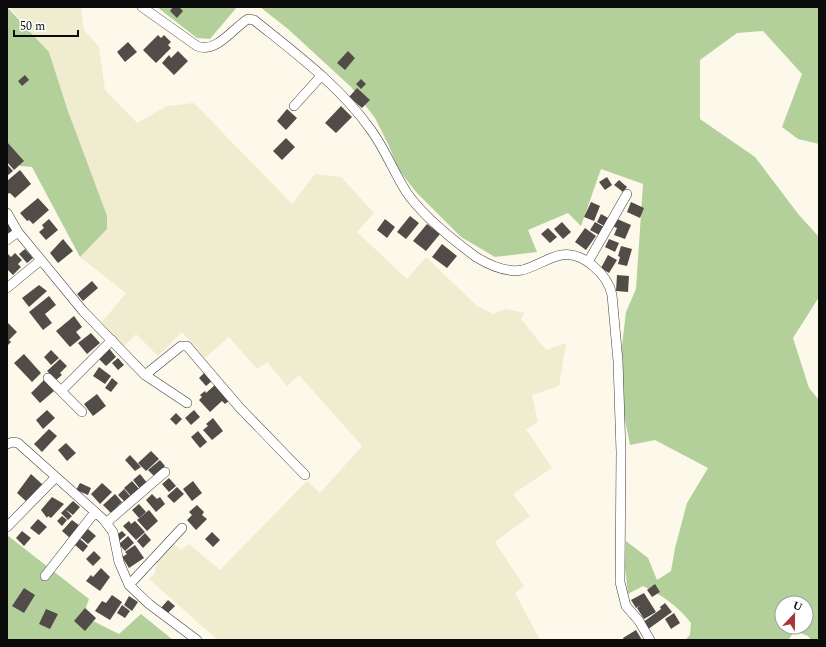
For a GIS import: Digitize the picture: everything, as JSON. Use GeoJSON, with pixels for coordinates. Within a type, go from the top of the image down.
{"type":"FeatureCollection","features":[{"type":"Feature","properties":{"kind":"street"},"geometry":{"type":"LineString","coordinates":[[142,7],[197,46],[205,48],[213,46],[246,20],[254,20],[321,76],[371,129],[408,193],[422,210],[476,257],[501,269],[521,270],[568,254],[588,262],[598,270],[610,286],[618,361],[621,452],[620,582],[626,606],[640,621],[650,640]]}},
{"type":"Feature","properties":{"kind":"street"},"geometry":{"type":"LineString","coordinates":[[294,106],[321,76]]}},
{"type":"Feature","properties":{"kind":"street"},"geometry":{"type":"LineString","coordinates":[[588,262],[627,194]]}},
{"type":"Feature","properties":{"kind":"street"},"geometry":{"type":"LineString","coordinates":[[7,213],[18,232],[83,311],[145,375],[187,403]]}},
{"type":"Feature","properties":{"kind":"street"},"geometry":{"type":"LineString","coordinates":[[7,240],[18,232]]}},
{"type":"Feature","properties":{"kind":"street"},"geometry":{"type":"LineString","coordinates":[[7,288],[41,260]]}},
{"type":"Feature","properties":{"kind":"street"},"geometry":{"type":"LineString","coordinates":[[61,391],[112,340]]}},
{"type":"Feature","properties":{"kind":"street"},"geometry":{"type":"LineString","coordinates":[[145,375],[181,346],[187,346],[240,408],[305,475]]}},
{"type":"Feature","properties":{"kind":"street"},"geometry":{"type":"LineString","coordinates":[[48,378],[82,412]]}},
{"type":"Feature","properties":{"kind":"street"},"geometry":{"type":"LineString","coordinates":[[7,444],[18,442],[106,523],[113,532],[119,562],[129,585],[149,604],[197,640]]}},
{"type":"Feature","properties":{"kind":"street"},"geometry":{"type":"LineString","coordinates":[[106,523],[165,472]]}},
{"type":"Feature","properties":{"kind":"street"},"geometry":{"type":"LineString","coordinates":[[7,526],[56,477]]}},
{"type":"Feature","properties":{"kind":"street"},"geometry":{"type":"LineString","coordinates":[[45,576],[95,512]]}},
{"type":"Feature","properties":{"kind":"street"},"geometry":{"type":"LineString","coordinates":[[129,585],[182,528]]}},
{"type":"Feature","properties":{"kind":"shaded area"},"geometry":{"type":"Polygon","coordinates":[[[9,7],[84,7],[81,9],[84,30],[99,47],[105,90],[137,123],[167,106],[194,103],[292,204],[315,174],[341,177],[374,213],[357,232],[407,279],[426,257],[477,306],[493,314],[506,309],[525,313],[521,319],[546,350],[566,343],[559,386],[532,395],[538,422],[526,429],[552,468],[513,494],[530,516],[495,542],[524,586],[515,593],[540,640],[218,640],[149,579],[155,573],[158,557],[173,543],[181,550],[189,544],[220,570],[307,481],[320,493],[362,446],[299,375],[287,386],[267,362],[257,369],[229,337],[205,358],[182,332],[158,356],[136,334],[124,346],[102,322],[126,293],[80,257],[107,229],[49,52],[9,7]]]}},
{"type":"Feature","properties":{"kind":"green space"},"geometry":{"type":"Polygon","coordinates":[[[7,7],[49,52],[68,111],[107,216],[107,229],[80,257],[32,167],[20,166],[7,148],[7,7]]]}},
{"type":"Feature","properties":{"kind":"green space"},"geometry":{"type":"Polygon","coordinates":[[[157,7],[237,7],[210,39],[197,38],[157,7]]]}},
{"type":"Feature","properties":{"kind":"green space"},"geometry":{"type":"Polygon","coordinates":[[[260,7],[819,7],[819,144],[798,139],[782,127],[802,74],[763,31],[737,33],[700,60],[700,119],[755,157],[799,215],[819,237],[819,297],[793,338],[809,388],[819,400],[819,640],[811,640],[805,635],[814,635],[814,595],[774,595],[774,635],[792,635],[788,640],[685,640],[690,635],[691,623],[675,606],[643,586],[628,594],[625,567],[626,541],[648,558],[657,580],[671,571],[675,548],[687,503],[708,468],[655,440],[630,445],[624,415],[621,354],[626,312],[636,289],[643,184],[601,169],[581,226],[568,213],[528,230],[537,252],[495,257],[461,237],[416,192],[398,169],[389,146],[375,118],[351,87],[288,29],[260,7]]]}},
{"type":"Feature","properties":{"kind":"green space"},"geometry":{"type":"Polygon","coordinates":[[[7,535],[89,599],[83,616],[119,634],[141,614],[173,640],[7,640],[7,535]]]}},
{"type":"Feature","properties":{"kind":"building"},"geometry":{"type":"Polygon","coordinates":[[[173,7],[179,7],[183,11],[177,18],[170,11],[173,7]]]}},
{"type":"Feature","properties":{"kind":"building"},"geometry":{"type":"Polygon","coordinates":[[[158,35],[161,38],[164,35],[171,42],[168,45],[171,48],[156,63],[143,50],[158,35]]]}},
{"type":"Feature","properties":{"kind":"building"},"geometry":{"type":"Polygon","coordinates":[[[128,42],[137,52],[125,62],[117,52],[128,42]]]}},
{"type":"Feature","properties":{"kind":"building"},"geometry":{"type":"Polygon","coordinates":[[[178,51],[188,61],[174,75],[162,63],[169,55],[171,58],[178,51]]]}},
{"type":"Feature","properties":{"kind":"building"},"geometry":{"type":"Polygon","coordinates":[[[348,51],[355,58],[345,70],[337,63],[348,51]]]}},
{"type":"Feature","properties":{"kind":"building"},"geometry":{"type":"Polygon","coordinates":[[[25,75],[29,80],[22,86],[18,81],[25,75]]]}},
{"type":"Feature","properties":{"kind":"building"},"geometry":{"type":"Polygon","coordinates":[[[361,79],[366,84],[361,89],[356,84],[361,79]]]}},
{"type":"Feature","properties":{"kind":"building"},"geometry":{"type":"Polygon","coordinates":[[[357,88],[370,100],[362,108],[349,97],[357,88]]]}},
{"type":"Feature","properties":{"kind":"building"},"geometry":{"type":"Polygon","coordinates":[[[341,106],[352,117],[336,133],[325,123],[341,106]]]}},
{"type":"Feature","properties":{"kind":"building"},"geometry":{"type":"Polygon","coordinates":[[[287,109],[297,118],[286,130],[277,121],[287,109]]]}},
{"type":"Feature","properties":{"kind":"building"},"geometry":{"type":"Polygon","coordinates":[[[286,138],[295,147],[282,160],[273,151],[286,138]]]}},
{"type":"Feature","properties":{"kind":"building"},"geometry":{"type":"Polygon","coordinates":[[[7,142],[24,161],[14,170],[7,162],[7,142]]]}},
{"type":"Feature","properties":{"kind":"building"},"geometry":{"type":"Polygon","coordinates":[[[7,164],[13,171],[7,176],[7,164]]]}},
{"type":"Feature","properties":{"kind":"building"},"geometry":{"type":"Polygon","coordinates":[[[20,170],[31,184],[15,198],[10,193],[7,194],[7,181],[20,170]]]}},
{"type":"Feature","properties":{"kind":"building"},"geometry":{"type":"Polygon","coordinates":[[[607,177],[612,185],[605,190],[599,182],[607,177]]]}},
{"type":"Feature","properties":{"kind":"building"},"geometry":{"type":"Polygon","coordinates":[[[619,180],[627,187],[623,192],[614,185],[619,180]]]}},
{"type":"Feature","properties":{"kind":"building"},"geometry":{"type":"Polygon","coordinates":[[[38,198],[49,210],[33,224],[29,220],[27,221],[20,213],[38,198]]]}},
{"type":"Feature","properties":{"kind":"building"},"geometry":{"type":"Polygon","coordinates":[[[591,202],[600,206],[594,221],[584,217],[591,202]]]}},
{"type":"Feature","properties":{"kind":"building"},"geometry":{"type":"Polygon","coordinates":[[[631,202],[644,208],[640,218],[627,212],[631,202]]]}},
{"type":"Feature","properties":{"kind":"building"},"geometry":{"type":"Polygon","coordinates":[[[601,214],[610,219],[606,227],[597,222],[601,214]]]}},
{"type":"Feature","properties":{"kind":"building"},"geometry":{"type":"Polygon","coordinates":[[[410,216],[419,223],[406,239],[397,232],[410,216]]]}},
{"type":"Feature","properties":{"kind":"building"},"geometry":{"type":"Polygon","coordinates":[[[615,218],[631,225],[625,239],[614,235],[617,228],[612,226],[615,218]]]}},
{"type":"Feature","properties":{"kind":"building"},"geometry":{"type":"Polygon","coordinates":[[[49,219],[58,230],[46,240],[39,232],[44,228],[42,225],[49,219]]]}},
{"type":"Feature","properties":{"kind":"building"},"geometry":{"type":"Polygon","coordinates":[[[385,219],[395,227],[387,238],[377,230],[385,219]]]}},
{"type":"Feature","properties":{"kind":"building"},"geometry":{"type":"Polygon","coordinates":[[[562,222],[571,232],[563,239],[554,229],[562,222]]]}},
{"type":"Feature","properties":{"kind":"building"},"geometry":{"type":"Polygon","coordinates":[[[595,222],[606,228],[601,236],[590,230],[595,222]]]}},
{"type":"Feature","properties":{"kind":"building"},"geometry":{"type":"Polygon","coordinates":[[[7,224],[14,229],[7,238],[7,224]]]}},
{"type":"Feature","properties":{"kind":"building"},"geometry":{"type":"Polygon","coordinates":[[[427,224],[440,234],[426,251],[413,241],[427,224]]]}},
{"type":"Feature","properties":{"kind":"building"},"geometry":{"type":"Polygon","coordinates":[[[548,228],[557,237],[550,243],[541,234],[548,228]]]}},
{"type":"Feature","properties":{"kind":"building"},"geometry":{"type":"Polygon","coordinates":[[[585,228],[596,236],[586,250],[575,242],[585,228]]]}},
{"type":"Feature","properties":{"kind":"building"},"geometry":{"type":"Polygon","coordinates":[[[63,239],[73,251],[58,263],[50,253],[63,239]]]}},
{"type":"Feature","properties":{"kind":"building"},"geometry":{"type":"Polygon","coordinates":[[[609,239],[619,243],[615,252],[605,247],[609,239]]]}},
{"type":"Feature","properties":{"kind":"building"},"geometry":{"type":"Polygon","coordinates":[[[442,244],[457,256],[447,268],[432,257],[442,244]]]}},
{"type":"Feature","properties":{"kind":"building"},"geometry":{"type":"Polygon","coordinates":[[[621,246],[632,249],[627,266],[618,264],[620,257],[618,256],[621,246]]]}},
{"type":"Feature","properties":{"kind":"building"},"geometry":{"type":"Polygon","coordinates":[[[25,249],[33,258],[27,263],[19,254],[25,249]]]}},
{"type":"Feature","properties":{"kind":"building"},"geometry":{"type":"Polygon","coordinates":[[[7,253],[11,257],[15,253],[22,260],[18,264],[21,267],[13,275],[7,269],[7,253]]]}},
{"type":"Feature","properties":{"kind":"building"},"geometry":{"type":"Polygon","coordinates":[[[608,255],[617,260],[609,273],[601,268],[608,255]]]}},
{"type":"Feature","properties":{"kind":"building"},"geometry":{"type":"Polygon","coordinates":[[[617,275],[629,276],[628,292],[616,291],[617,275]]]}},
{"type":"Feature","properties":{"kind":"building"},"geometry":{"type":"Polygon","coordinates":[[[92,281],[98,288],[83,301],[77,294],[92,281]]]}},
{"type":"Feature","properties":{"kind":"building"},"geometry":{"type":"Polygon","coordinates":[[[39,285],[47,291],[29,307],[22,298],[39,285]]]}},
{"type":"Feature","properties":{"kind":"building"},"geometry":{"type":"Polygon","coordinates":[[[49,296],[56,305],[45,314],[52,323],[43,330],[29,312],[49,296]]]}},
{"type":"Feature","properties":{"kind":"building"},"geometry":{"type":"Polygon","coordinates":[[[74,316],[82,327],[76,332],[81,338],[70,347],[56,331],[74,316]]]}},
{"type":"Feature","properties":{"kind":"building"},"geometry":{"type":"Polygon","coordinates":[[[7,322],[17,332],[9,340],[11,342],[7,346],[7,322]]]}},
{"type":"Feature","properties":{"kind":"building"},"geometry":{"type":"Polygon","coordinates":[[[91,333],[100,343],[87,354],[78,343],[91,333]]]}},
{"type":"Feature","properties":{"kind":"building"},"geometry":{"type":"Polygon","coordinates":[[[108,347],[116,357],[106,366],[97,357],[108,347]]]}},
{"type":"Feature","properties":{"kind":"building"},"geometry":{"type":"Polygon","coordinates":[[[51,350],[59,358],[51,365],[44,357],[51,350]]]}},
{"type":"Feature","properties":{"kind":"building"},"geometry":{"type":"Polygon","coordinates":[[[24,354],[41,373],[32,382],[14,363],[24,354]]]}},
{"type":"Feature","properties":{"kind":"building"},"geometry":{"type":"Polygon","coordinates":[[[118,358],[124,365],[118,370],[112,363],[118,358]]]}},
{"type":"Feature","properties":{"kind":"building"},"geometry":{"type":"Polygon","coordinates":[[[60,359],[67,366],[60,373],[62,375],[56,380],[47,371],[60,359]]]}},
{"type":"Feature","properties":{"kind":"building"},"geometry":{"type":"Polygon","coordinates":[[[99,367],[111,376],[105,384],[93,376],[99,367]]]}},
{"type":"Feature","properties":{"kind":"building"},"geometry":{"type":"Polygon","coordinates":[[[205,372],[213,380],[206,386],[199,378],[205,372]]]}},
{"type":"Feature","properties":{"kind":"building"},"geometry":{"type":"Polygon","coordinates":[[[112,378],[118,383],[111,392],[105,388],[112,378]]]}},
{"type":"Feature","properties":{"kind":"building"},"geometry":{"type":"Polygon","coordinates":[[[44,380],[54,391],[40,403],[31,393],[44,380]]]}},
{"type":"Feature","properties":{"kind":"building"},"geometry":{"type":"Polygon","coordinates":[[[216,384],[230,400],[225,404],[222,401],[210,412],[199,400],[202,397],[200,395],[205,391],[206,393],[216,384]]]}},
{"type":"Feature","properties":{"kind":"building"},"geometry":{"type":"Polygon","coordinates":[[[97,394],[106,406],[93,416],[84,404],[97,394]]]}},
{"type":"Feature","properties":{"kind":"building"},"geometry":{"type":"Polygon","coordinates":[[[47,410],[55,418],[43,429],[36,420],[47,410]]]}},
{"type":"Feature","properties":{"kind":"building"},"geometry":{"type":"Polygon","coordinates":[[[194,410],[200,417],[191,425],[185,418],[194,410]]]}},
{"type":"Feature","properties":{"kind":"building"},"geometry":{"type":"Polygon","coordinates":[[[176,413],[182,419],[176,425],[170,419],[176,413]]]}},
{"type":"Feature","properties":{"kind":"building"},"geometry":{"type":"Polygon","coordinates":[[[213,418],[223,431],[212,440],[203,430],[208,426],[206,424],[213,418]]]}},
{"type":"Feature","properties":{"kind":"building"},"geometry":{"type":"Polygon","coordinates":[[[49,429],[57,436],[42,452],[34,444],[49,429]]]}},
{"type":"Feature","properties":{"kind":"building"},"geometry":{"type":"Polygon","coordinates":[[[198,431],[207,442],[200,448],[191,437],[198,431]]]}},
{"type":"Feature","properties":{"kind":"building"},"geometry":{"type":"Polygon","coordinates":[[[66,443],[76,453],[67,461],[58,450],[66,443]]]}},
{"type":"Feature","properties":{"kind":"building"},"geometry":{"type":"Polygon","coordinates":[[[151,451],[159,459],[146,471],[138,463],[151,451]]]}},
{"type":"Feature","properties":{"kind":"building"},"geometry":{"type":"Polygon","coordinates":[[[130,455],[141,467],[135,471],[125,460],[130,455]]]}},
{"type":"Feature","properties":{"kind":"building"},"geometry":{"type":"Polygon","coordinates":[[[160,460],[165,466],[154,476],[148,470],[160,460]]]}},
{"type":"Feature","properties":{"kind":"building"},"geometry":{"type":"Polygon","coordinates":[[[31,474],[43,485],[27,502],[17,493],[31,474]]]}},
{"type":"Feature","properties":{"kind":"building"},"geometry":{"type":"Polygon","coordinates":[[[140,474],[148,484],[141,490],[133,480],[140,474]]]}},
{"type":"Feature","properties":{"kind":"building"},"geometry":{"type":"Polygon","coordinates":[[[169,478],[176,486],[169,492],[162,484],[169,478]]]}},
{"type":"Feature","properties":{"kind":"building"},"geometry":{"type":"Polygon","coordinates":[[[132,481],[140,490],[132,497],[124,488],[132,481]]]}},
{"type":"Feature","properties":{"kind":"building"},"geometry":{"type":"Polygon","coordinates":[[[193,481],[202,493],[192,501],[183,489],[193,481]]]}},
{"type":"Feature","properties":{"kind":"building"},"geometry":{"type":"Polygon","coordinates":[[[80,483],[91,488],[88,495],[76,490],[80,483]]]}},
{"type":"Feature","properties":{"kind":"building"},"geometry":{"type":"Polygon","coordinates":[[[102,483],[112,492],[100,504],[91,494],[102,483]]]}},
{"type":"Feature","properties":{"kind":"building"},"geometry":{"type":"Polygon","coordinates":[[[177,487],[184,494],[174,503],[167,496],[177,487]]]}},
{"type":"Feature","properties":{"kind":"building"},"geometry":{"type":"Polygon","coordinates":[[[124,489],[131,497],[125,502],[118,495],[124,489]]]}},
{"type":"Feature","properties":{"kind":"building"},"geometry":{"type":"Polygon","coordinates":[[[115,494],[122,502],[111,513],[103,505],[115,494]]]}},
{"type":"Feature","properties":{"kind":"building"},"geometry":{"type":"Polygon","coordinates":[[[152,494],[157,499],[160,497],[165,504],[156,512],[146,500],[152,494]]]}},
{"type":"Feature","properties":{"kind":"building"},"geometry":{"type":"Polygon","coordinates":[[[52,497],[64,504],[51,518],[48,516],[47,518],[41,510],[52,497]]]}},
{"type":"Feature","properties":{"kind":"building"},"geometry":{"type":"Polygon","coordinates":[[[73,501],[80,507],[73,515],[65,509],[73,501]]]}},
{"type":"Feature","properties":{"kind":"building"},"geometry":{"type":"Polygon","coordinates":[[[139,504],[146,512],[139,518],[132,510],[139,504]]]}},
{"type":"Feature","properties":{"kind":"building"},"geometry":{"type":"Polygon","coordinates":[[[197,505],[204,512],[202,515],[207,519],[196,530],[187,520],[192,515],[189,512],[197,505]]]}},
{"type":"Feature","properties":{"kind":"building"},"geometry":{"type":"Polygon","coordinates":[[[65,509],[72,516],[68,520],[61,513],[65,509]]]}},
{"type":"Feature","properties":{"kind":"building"},"geometry":{"type":"Polygon","coordinates":[[[149,510],[158,521],[147,531],[137,520],[149,510]]]}},
{"type":"Feature","properties":{"kind":"building"},"geometry":{"type":"Polygon","coordinates":[[[62,516],[67,520],[62,526],[57,521],[62,516]]]}},
{"type":"Feature","properties":{"kind":"building"},"geometry":{"type":"Polygon","coordinates":[[[38,519],[47,527],[39,535],[30,528],[38,519]]]}},
{"type":"Feature","properties":{"kind":"building"},"geometry":{"type":"Polygon","coordinates":[[[72,520],[80,526],[70,538],[62,531],[72,520]]]}},
{"type":"Feature","properties":{"kind":"building"},"geometry":{"type":"Polygon","coordinates":[[[129,521],[131,524],[135,521],[145,532],[136,540],[123,526],[129,521]]]}},
{"type":"Feature","properties":{"kind":"building"},"geometry":{"type":"Polygon","coordinates":[[[88,529],[96,536],[88,544],[80,537],[88,529]]]}},
{"type":"Feature","properties":{"kind":"building"},"geometry":{"type":"Polygon","coordinates":[[[22,531],[31,538],[24,546],[16,538],[22,531]]]}},
{"type":"Feature","properties":{"kind":"building"},"geometry":{"type":"Polygon","coordinates":[[[122,531],[126,535],[119,541],[115,536],[122,531]]]}},
{"type":"Feature","properties":{"kind":"building"},"geometry":{"type":"Polygon","coordinates":[[[212,532],[220,540],[213,547],[205,539],[212,532]]]}},
{"type":"Feature","properties":{"kind":"building"},"geometry":{"type":"Polygon","coordinates":[[[145,533],[151,540],[143,548],[137,541],[145,533]]]}},
{"type":"Feature","properties":{"kind":"building"},"geometry":{"type":"Polygon","coordinates":[[[128,536],[134,543],[125,551],[119,544],[128,536]]]}},
{"type":"Feature","properties":{"kind":"building"},"geometry":{"type":"Polygon","coordinates":[[[80,539],[88,546],[83,552],[75,545],[80,539]]]}},
{"type":"Feature","properties":{"kind":"building"},"geometry":{"type":"Polygon","coordinates":[[[135,545],[144,558],[129,568],[122,557],[127,554],[125,552],[135,545]]]}},
{"type":"Feature","properties":{"kind":"building"},"geometry":{"type":"Polygon","coordinates":[[[94,551],[101,558],[93,566],[86,559],[94,551]]]}},
{"type":"Feature","properties":{"kind":"building"},"geometry":{"type":"Polygon","coordinates":[[[101,568],[110,577],[100,591],[86,581],[91,575],[93,577],[101,568]]]}},
{"type":"Feature","properties":{"kind":"building"},"geometry":{"type":"Polygon","coordinates":[[[655,584],[660,592],[652,597],[647,590],[655,584]]]}},
{"type":"Feature","properties":{"kind":"building"},"geometry":{"type":"Polygon","coordinates":[[[24,588],[35,595],[24,613],[12,606],[24,588]]]}},
{"type":"Feature","properties":{"kind":"building"},"geometry":{"type":"Polygon","coordinates":[[[644,593],[656,612],[644,619],[637,608],[641,605],[636,608],[631,600],[644,593]]]}},
{"type":"Feature","properties":{"kind":"building"},"geometry":{"type":"Polygon","coordinates":[[[112,595],[122,602],[110,620],[95,611],[102,601],[106,603],[112,595]]]}},
{"type":"Feature","properties":{"kind":"building"},"geometry":{"type":"Polygon","coordinates":[[[129,596],[138,602],[132,611],[124,605],[129,596]]]}},
{"type":"Feature","properties":{"kind":"building"},"geometry":{"type":"Polygon","coordinates":[[[168,600],[175,606],[166,615],[160,609],[168,600]]]}},
{"type":"Feature","properties":{"kind":"building"},"geometry":{"type":"Polygon","coordinates":[[[665,603],[672,612],[647,630],[642,623],[661,609],[660,607],[665,603]]]}},
{"type":"Feature","properties":{"kind":"building"},"geometry":{"type":"Polygon","coordinates":[[[122,605],[130,611],[125,618],[117,613],[122,605]]]}},
{"type":"Feature","properties":{"kind":"building"},"geometry":{"type":"Polygon","coordinates":[[[85,608],[96,618],[85,631],[74,621],[85,608]]]}},
{"type":"Feature","properties":{"kind":"building"},"geometry":{"type":"Polygon","coordinates":[[[46,609],[58,614],[50,629],[39,624],[46,609]]]}},
{"type":"Feature","properties":{"kind":"building"},"geometry":{"type":"Polygon","coordinates":[[[674,613],[680,623],[671,629],[665,619],[674,613]]]}},
{"type":"Feature","properties":{"kind":"building"},"geometry":{"type":"Polygon","coordinates":[[[636,630],[642,640],[624,640],[623,638],[636,630]]]}}]}
